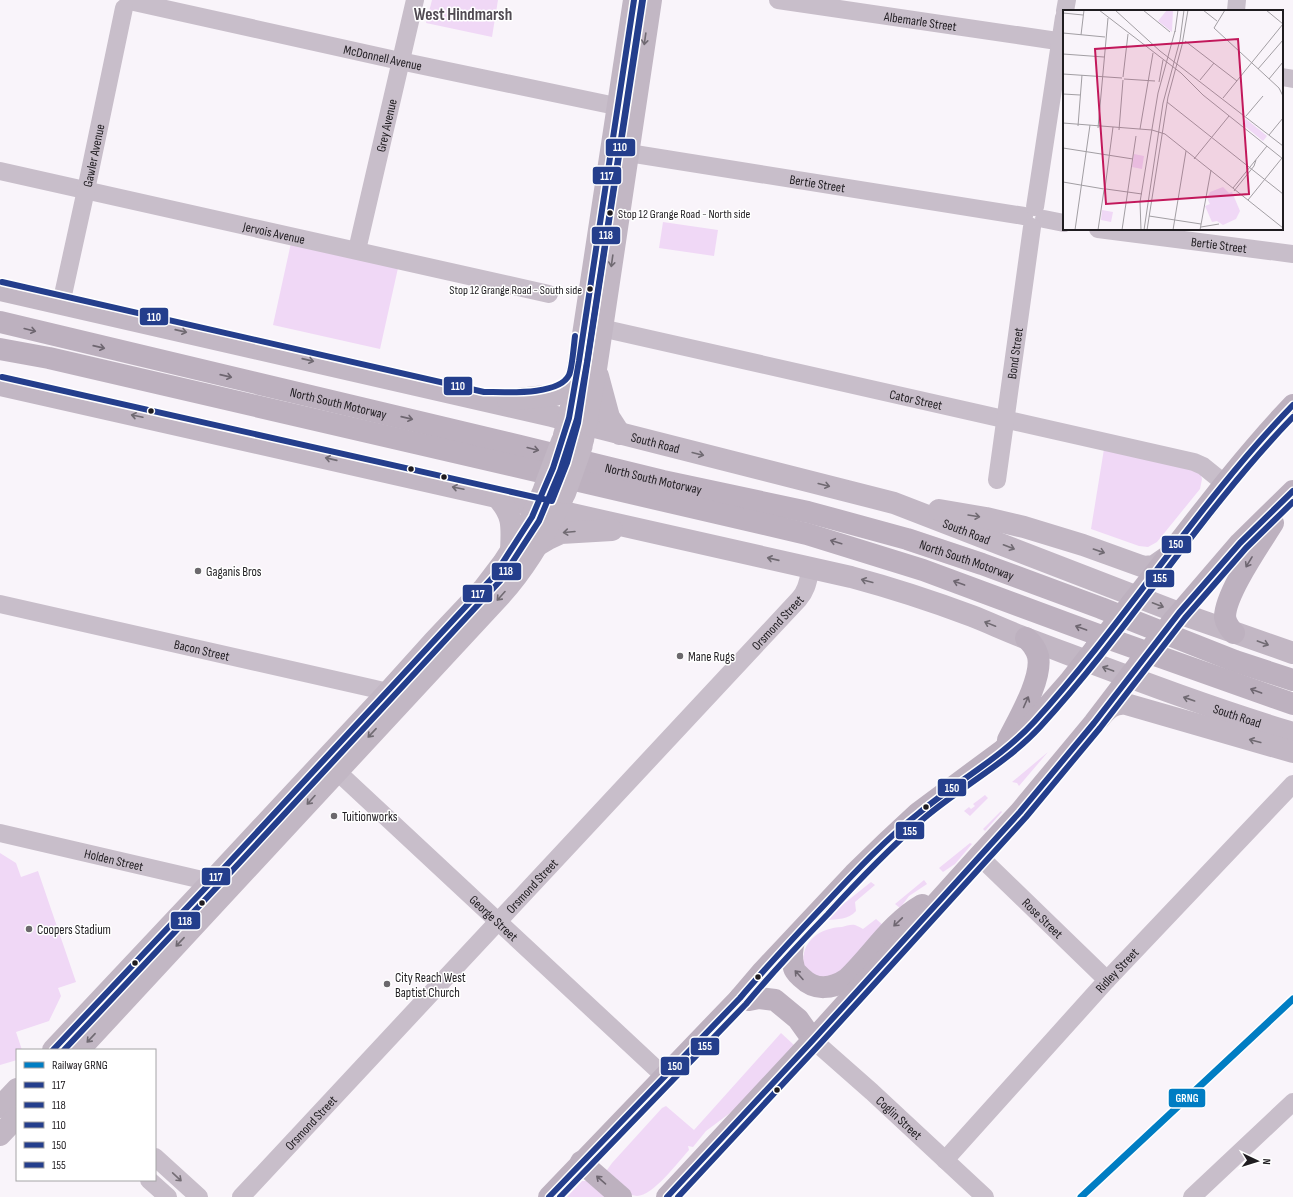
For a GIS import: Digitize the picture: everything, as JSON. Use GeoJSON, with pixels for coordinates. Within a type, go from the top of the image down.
{"type":"FeatureCollection","features":[{"type":"Feature","properties":{"kind":"highway","name":"North South Motorway"},"geometry":{"type":"LineString","coordinates":[[0,322],[489,438],[663,481],[808,512],[907,539],[982,564],[1101,608],[1235,661],[1293,680]]}},
{"type":"Feature","properties":{"kind":"highway","name":"North South Motorway"},"geometry":{"type":"LineString","coordinates":[[0,349],[49,358],[807,534],[923,570],[1104,637],[1293,704]]}},
{"type":"Feature","properties":{"kind":"highway"},"geometry":{"type":"LineString","coordinates":[[549,1197],[740,998],[854,874],[910,821],[1002,750],[1033,723],[1091,655],[1224,483],[1293,404]]}},
{"type":"Feature","properties":{"kind":"highway"},"geometry":{"type":"LineString","coordinates":[[667,1197],[813,1040],[953,884],[1020,812],[1094,723],[1176,617],[1240,543],[1292,492]]}},
{"type":"Feature","properties":{"kind":"highway"},"geometry":{"type":"LineString","coordinates":[[1234,633],[1228,625],[1226,609],[1243,571],[1292,492]]}},
{"type":"Feature","properties":{"kind":"highway"},"geometry":{"type":"LineString","coordinates":[[1002,750],[1026,702],[1038,671],[1037,653],[1033,645],[1026,638]]}},
{"type":"Feature","properties":{"kind":"highway"},"geometry":{"type":"LineString","coordinates":[[795,938],[792,957],[794,969],[797,973],[805,981],[814,986],[835,986],[850,976],[885,935],[903,918],[953,884]]}},
{"type":"Feature","properties":{"kind":"highway"},"geometry":{"type":"LineString","coordinates":[[740,998],[750,1000],[759,998],[775,1000],[798,1019],[813,1040]]}},
{"type":"Feature","properties":{"kind":"highway"},"geometry":{"type":"LineString","coordinates":[[581,1162],[621,1197]]}},
{"type":"Feature","properties":{"kind":"main road"},"geometry":{"type":"LineString","coordinates":[[626,108],[634,0]]}},
{"type":"Feature","properties":{"kind":"main road"},"geometry":{"type":"LineString","coordinates":[[575,433],[576,379],[626,108],[651,0]]}},
{"type":"Feature","properties":{"kind":"main road"},"geometry":{"type":"LineString","coordinates":[[81,1049],[218,888],[393,698],[502,595],[523,568],[538,545],[551,499],[596,369],[602,328],[619,151]]}},
{"type":"Feature","properties":{"kind":"main road","name":"South Road"},"geometry":{"type":"LineString","coordinates":[[0,290],[483,400],[575,433],[620,434],[894,503],[1176,617],[1234,633],[1293,653]]}},
{"type":"Feature","properties":{"kind":"main road"},"geometry":{"type":"LineString","coordinates":[[596,369],[609,417],[620,434]]}},
{"type":"Feature","properties":{"kind":"main road"},"geometry":{"type":"LineString","coordinates":[[483,400],[515,400],[555,395],[565,391],[576,379]]}},
{"type":"Feature","properties":{"kind":"main road","name":"South Road"},"geometry":{"type":"LineString","coordinates":[[0,385],[496,496],[551,499],[636,528],[851,577],[908,593],[973,616],[1026,638],[1091,655],[1135,671],[1194,701],[1293,732]]}},
{"type":"Feature","properties":{"kind":"main road"},"geometry":{"type":"LineString","coordinates":[[496,496],[505,506],[511,519],[512,551]]}},
{"type":"Feature","properties":{"kind":"main road"},"geometry":{"type":"LineString","coordinates":[[393,698],[433,642],[494,576],[512,551],[527,526],[551,499]]}},
{"type":"Feature","properties":{"kind":"main road"},"geometry":{"type":"LineString","coordinates":[[894,503],[986,518],[1024,527],[1083,545],[1144,567],[1154,566],[1167,557]]}},
{"type":"Feature","properties":{"kind":"main road"},"geometry":{"type":"LineString","coordinates":[[538,545],[553,536],[565,532],[636,528]]}},
{"type":"Feature","properties":{"kind":"main road"},"geometry":{"type":"LineString","coordinates":[[1094,723],[1112,707],[1120,703],[1293,752]]}},
{"type":"Feature","properties":{"kind":"main road"},"geometry":{"type":"LineString","coordinates":[[54,1049],[218,888]]}},
{"type":"Feature","properties":{"kind":"main road"},"geometry":{"type":"LineString","coordinates":[[0,1107],[16,1090]]}},
{"type":"Feature","properties":{"kind":"main road"},"geometry":{"type":"LineString","coordinates":[[0,1135],[16,1118]]}},
{"type":"Feature","properties":{"kind":"street","name":"Grey Avenue"},"geometry":{"type":"LineString","coordinates":[[357,250],[414,0]]}},
{"type":"Feature","properties":{"kind":"street","name":"Albemarle Street"},"geometry":{"type":"LineString","coordinates":[[778,0],[1062,42]]}},
{"type":"Feature","properties":{"kind":"street"},"geometry":{"type":"LineString","coordinates":[[1065,10],[1067,0]]}},
{"type":"Feature","properties":{"kind":"street"},"geometry":{"type":"LineString","coordinates":[[1236,10],[1237,0]]}},
{"type":"Feature","properties":{"kind":"street","name":"McDonnell Avenue"},"geometry":{"type":"LineString","coordinates":[[127,2],[626,108]]}},
{"type":"Feature","properties":{"kind":"street","name":"Gawler Avenue"},"geometry":{"type":"LineString","coordinates":[[61,304],[127,2]]}},
{"type":"Feature","properties":{"kind":"street","name":"Bond Street"},"geometry":{"type":"LineString","coordinates":[[996,480],[1063,30]]}},
{"type":"Feature","properties":{"kind":"street"},"geometry":{"type":"LineString","coordinates":[[1283,77],[1293,79]]}},
{"type":"Feature","properties":{"kind":"street","name":"Bertie Street"},"geometry":{"type":"LineString","coordinates":[[619,151],[1063,223]]}},
{"type":"Feature","properties":{"kind":"street","name":"Jervois Avenue"},"geometry":{"type":"LineString","coordinates":[[0,171],[549,294]]}},
{"type":"Feature","properties":{"kind":"street","name":"Bertie Street"},"geometry":{"type":"LineString","coordinates":[[1106,230],[1293,254]]}},
{"type":"Feature","properties":{"kind":"street","name":"Cator Street"},"geometry":{"type":"LineString","coordinates":[[602,328],[1194,462],[1202,466],[1224,483]]}},
{"type":"Feature","properties":{"kind":"street","name":"Orsmond Street"},"geometry":{"type":"LineString","coordinates":[[241,1197],[798,599],[804,592],[811,568]]}},
{"type":"Feature","properties":{"kind":"street","name":"Bacon Street"},"geometry":{"type":"LineString","coordinates":[[0,604],[393,698]]}},
{"type":"Feature","properties":{"kind":"street","name":"George Street"},"geometry":{"type":"LineString","coordinates":[[331,765],[664,1076]]}},
{"type":"Feature","properties":{"kind":"street","name":"Ridley Street"},"geometry":{"type":"LineString","coordinates":[[945,1160],[1108,980],[1293,784]]}},
{"type":"Feature","properties":{"kind":"street","name":"Holden Street"},"geometry":{"type":"LineString","coordinates":[[0,833],[218,888]]}},
{"type":"Feature","properties":{"kind":"street","name":"Rose Street"},"geometry":{"type":"LineString","coordinates":[[979,856],[1108,980]]}},
{"type":"Feature","properties":{"kind":"street","name":"Coglin Street"},"geometry":{"type":"LineString","coordinates":[[813,1040],[872,1092],[985,1197]]}},
{"type":"Feature","properties":{"kind":"street"},"geometry":{"type":"LineString","coordinates":[[1192,1197],[1293,1102]]}},
{"type":"Feature","properties":{"kind":"street"},"geometry":{"type":"LineString","coordinates":[[156,1158],[199,1197]]}},
{"type":"Feature","properties":{"kind":"street"},"geometry":{"type":"LineString","coordinates":[[150,1181],[168,1197]]}},
{"type":"Feature","properties":{"kind":"shaded area"},"geometry":{"type":"Polygon","coordinates":[[[432,0],[498,0],[492,37],[426,23],[432,0]]]}},
{"type":"Feature","properties":{"kind":"shaded area"},"geometry":{"type":"Polygon","coordinates":[[[663,222],[718,230],[714,256],[659,248],[663,222]]]}},
{"type":"Feature","properties":{"kind":"shaded area"},"geometry":{"type":"Polygon","coordinates":[[[291,243],[398,268],[380,349],[273,325],[291,243]]]}},
{"type":"Feature","properties":{"kind":"shaded area"},"geometry":{"type":"Polygon","coordinates":[[[1104,449],[1200,472],[1202,479],[1200,489],[1157,542],[1148,547],[1139,546],[1091,529],[1104,449]]]}},
{"type":"Feature","properties":{"kind":"shaded area"},"geometry":{"type":"Polygon","coordinates":[[[1048,752],[1019,786],[1017,783],[1012,782],[1048,752]]]}},
{"type":"Feature","properties":{"kind":"shaded area"},"geometry":{"type":"Polygon","coordinates":[[[985,795],[988,798],[970,816],[964,811],[969,807],[971,809],[975,806],[973,804],[985,795]]]}},
{"type":"Feature","properties":{"kind":"shaded area"},"geometry":{"type":"Polygon","coordinates":[[[1001,811],[1002,812],[985,831],[983,829],[1001,811]]]}},
{"type":"Feature","properties":{"kind":"shaded area"},"geometry":{"type":"Polygon","coordinates":[[[970,843],[972,844],[955,864],[943,872],[939,868],[970,843]]]}},
{"type":"Feature","properties":{"kind":"shaded area","name":"Coopers Stadium"},"geometry":{"type":"Polygon","coordinates":[[[0,853],[16,863],[21,877],[38,871],[76,982],[58,988],[61,996],[49,1021],[16,1032],[22,1049],[16,1049],[16,1060],[0,1065],[0,853]]]}},
{"type":"Feature","properties":{"kind":"shaded area"},"geometry":{"type":"Polygon","coordinates":[[[924,880],[927,884],[909,896],[900,908],[895,904],[924,880]]]}},
{"type":"Feature","properties":{"kind":"shaded area"},"geometry":{"type":"Polygon","coordinates":[[[871,882],[875,885],[855,902],[856,911],[853,914],[842,918],[826,920],[826,918],[871,882]]]}},
{"type":"Feature","properties":{"kind":"shaded area"},"geometry":{"type":"Polygon","coordinates":[[[876,919],[884,926],[849,967],[824,980],[804,969],[804,952],[807,945],[818,934],[825,930],[850,925],[855,925],[863,929],[876,919]]]}},
{"type":"Feature","properties":{"kind":"shaded area"},"geometry":{"type":"Polygon","coordinates":[[[781,1033],[794,1045],[734,1110],[706,1131],[693,1147],[688,1146],[689,1150],[658,1185],[643,1195],[637,1196],[623,1191],[602,1177],[612,1163],[662,1108],[666,1106],[694,1130],[781,1033]]]}},
{"type":"Feature","properties":{"kind":"shaded area"},"geometry":{"type":"Polygon","coordinates":[[[582,1181],[590,1181],[608,1197],[567,1197],[582,1181]]]}},
{"type":"Feature","properties":{"kind":"rail line","name":"GRNG"},"geometry":{"type":"LineString","coordinates":[[1081,1197],[1293,999]]}},
{"type":"Feature","properties":{"kind":"transit line","name":"117"},"geometry":{"type":"LineString","coordinates":[[54,1049],[211,882],[494,576],[532,517],[553,468],[569,418],[634,0]]}},
{"type":"Feature","properties":{"kind":"transit line","name":"110"},"geometry":{"type":"LineString","coordinates":[[2,377],[552,501],[567,463],[578,423],[643,0]]}},
{"type":"Feature","properties":{"kind":"transit line","name":"118"},"geometry":{"type":"LineString","coordinates":[[65,1049],[500,581],[539,521],[560,471],[577,419],[642,1]]}},
{"type":"Feature","properties":{"kind":"transit line","name":"110"},"geometry":{"type":"LineString","coordinates":[[2,282],[484,392],[543,390],[554,387],[563,382],[570,372],[575,336]]}},
{"type":"Feature","properties":{"kind":"transit line","name":"150"},"geometry":{"type":"LineString","coordinates":[[549,1197],[740,998],[794,937],[872,855],[907,823],[1007,747],[1034,722],[1100,644],[1225,482],[1293,405]]}},
{"type":"Feature","properties":{"kind":"transit line","name":"155"},"geometry":{"type":"LineString","coordinates":[[560,1197],[746,1004],[862,877],[922,820],[998,764],[1040,727],[1104,651],[1227,492],[1293,417]]}},
{"type":"Feature","properties":{"kind":"transit line","name":"150"},"geometry":{"type":"LineString","coordinates":[[667,1197],[813,1040],[1020,812],[1094,723],[1179,613],[1240,543],[1293,491]]}},
{"type":"Feature","properties":{"kind":"transit line","name":"155"},"geometry":{"type":"LineString","coordinates":[[678,1197],[819,1045],[1026,817],[1100,728],[1185,618],[1246,548],[1293,502]]}},
{"type":"Feature","properties":{"kind":"place","name":"Stop 12 Grange Road - North side"},"geometry":{"type":"Point","coordinates":[610,213]}},
{"type":"Feature","properties":{"kind":"place","name":"Stop 12 Grange Road - South side"},"geometry":{"type":"Point","coordinates":[590,289]}},
{"type":"Feature","properties":{"kind":"place","name":"Gaganis Bros"},"geometry":{"type":"Point","coordinates":[198,571]}},
{"type":"Feature","properties":{"kind":"place","name":"Mane Rugs"},"geometry":{"type":"Point","coordinates":[680,656]}},
{"type":"Feature","properties":{"kind":"place","name":"Tuitionworks"},"geometry":{"type":"Point","coordinates":[334,816]}},
{"type":"Feature","properties":{"kind":"place","name":"Coopers Stadium"},"geometry":{"type":"Point","coordinates":[29,929]}},
{"type":"Feature","properties":{"kind":"place","name":"City Reach West Baptist Church"},"geometry":{"type":"Point","coordinates":[387,984]}},
{"type":"Feature","properties":{"kind":"district","name":"West Hindmarsh"},"geometry":{"type":"Point","coordinates":[463,14]}}]}
